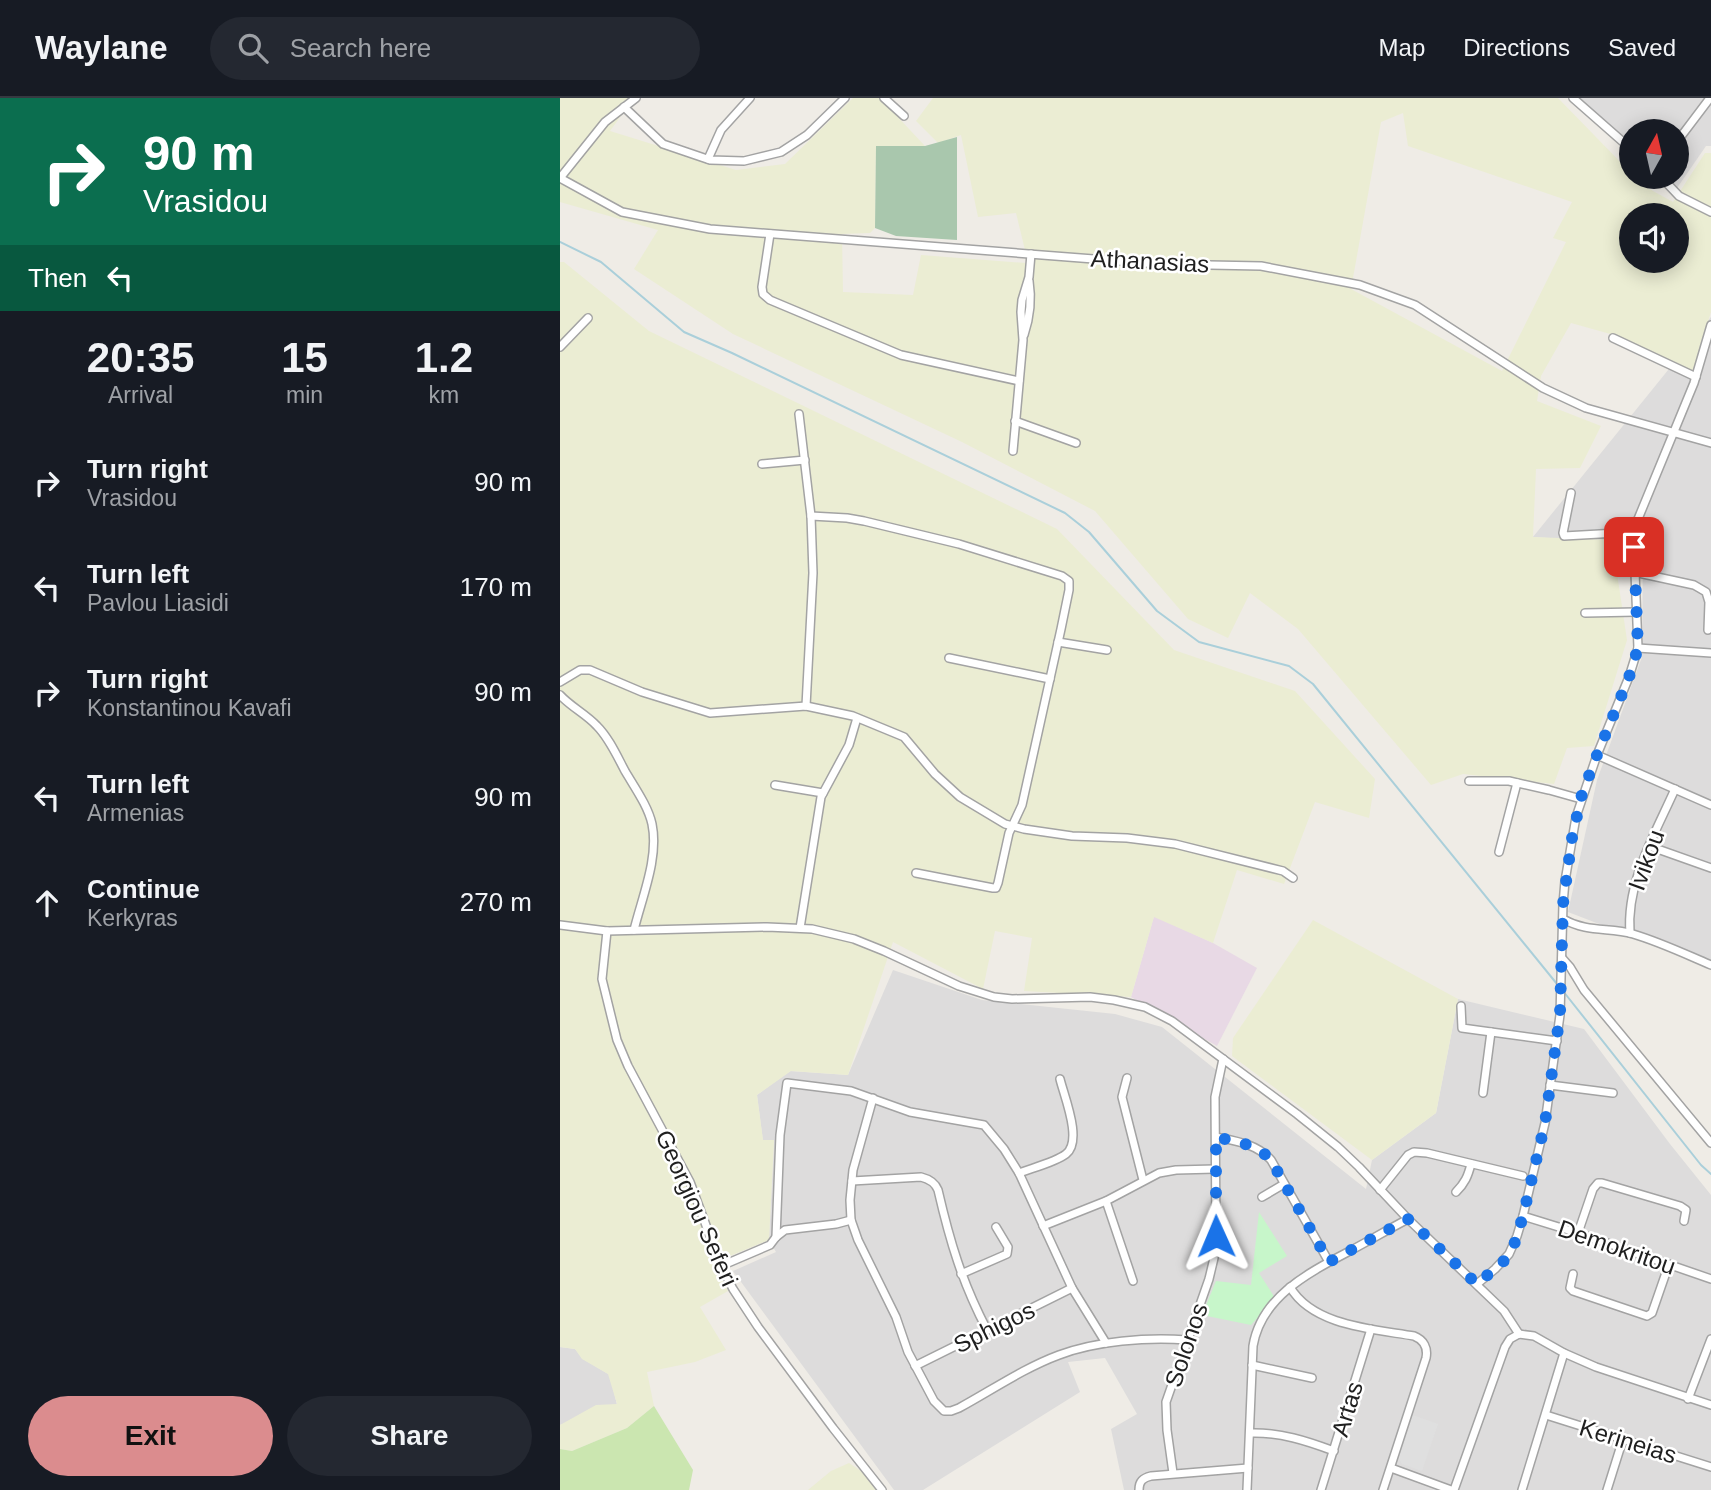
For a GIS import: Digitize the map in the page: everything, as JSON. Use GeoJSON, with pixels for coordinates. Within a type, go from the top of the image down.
{"type":"FeatureCollection","features":[{"type":"Feature","properties":{"kind":"street"},"geometry":{"type":"LineString","coordinates":[[560,178],[606,122],[636,98]]}},
{"type":"Feature","properties":{"kind":"street"},"geometry":{"type":"LineString","coordinates":[[708,159],[720,130],[750,98]]}},
{"type":"Feature","properties":{"kind":"street"},"geometry":{"type":"LineString","coordinates":[[624,107],[663,144],[708,159],[744,161],[781,152],[807,135],[845,98]]}},
{"type":"Feature","properties":{"kind":"street"},"geometry":{"type":"LineString","coordinates":[[884,98],[904,116]]}},
{"type":"Feature","properties":{"kind":"street"},"geometry":{"type":"LineString","coordinates":[[1573,98],[1619,138]]}},
{"type":"Feature","properties":{"kind":"street"},"geometry":{"type":"LineString","coordinates":[[1689,126],[1710,98]]}},
{"type":"Feature","properties":{"kind":"street","name":"Athanasias"},"geometry":{"type":"LineString","coordinates":[[560,178],[622,212],[710,229],[1158,264],[1261,266],[1360,285],[1415,305],[1543,388],[1587,408],[1711,443]]}},
{"type":"Feature","properties":{"kind":"street"},"geometry":{"type":"LineString","coordinates":[[1672,189],[1679,196],[1711,212]]}},
{"type":"Feature","properties":{"kind":"street"},"geometry":{"type":"LineString","coordinates":[[770,234],[762,287],[763,294],[770,300],[901,355],[1019,381]]}},
{"type":"Feature","properties":{"kind":"street"},"geometry":{"type":"LineString","coordinates":[[1013,451],[1023,340],[1022,300],[1029,277],[1031,254]]}},
{"type":"Feature","properties":{"kind":"street"},"geometry":{"type":"LineString","coordinates":[[560,348],[588,318]]}},
{"type":"Feature","properties":{"kind":"street"},"geometry":{"type":"LineString","coordinates":[[1477,1284],[1509,1254],[1523,1216],[1545,1123],[1557,1041],[1565,881],[1574,829],[1581,799],[1638,648],[1635,532],[1642,506],[1696,377],[1711,325]]}},
{"type":"Feature","properties":{"kind":"street"},"geometry":{"type":"LineString","coordinates":[[1612,338],[1696,377]]}},
{"type":"Feature","properties":{"kind":"street"},"geometry":{"type":"LineString","coordinates":[[799,414],[811,516],[813,573],[806,706]]}},
{"type":"Feature","properties":{"kind":"street"},"geometry":{"type":"LineString","coordinates":[[1015,421],[1076,443]]}},
{"type":"Feature","properties":{"kind":"street"},"geometry":{"type":"LineString","coordinates":[[762,464],[805,460]]}},
{"type":"Feature","properties":{"kind":"street"},"geometry":{"type":"LineString","coordinates":[[1571,493],[1564,536],[1635,532]]}},
{"type":"Feature","properties":{"kind":"street"},"geometry":{"type":"LineString","coordinates":[[811,516],[847,517],[958,544],[1062,576],[1069,581],[1022,805],[1013,826],[996,888],[916,873]]}},
{"type":"Feature","properties":{"kind":"street"},"geometry":{"type":"LineString","coordinates":[[1634,572],[1694,586],[1706,592],[1709,602],[1708,630]]}},
{"type":"Feature","properties":{"kind":"street"},"geometry":{"type":"LineString","coordinates":[[1585,613],[1636,612]]}},
{"type":"Feature","properties":{"kind":"street"},"geometry":{"type":"LineString","coordinates":[[1058,642],[1107,650]]}},
{"type":"Feature","properties":{"kind":"street"},"geometry":{"type":"LineString","coordinates":[[1638,648],[1711,653]]}},
{"type":"Feature","properties":{"kind":"street"},"geometry":{"type":"LineString","coordinates":[[948,658],[1050,679]]}},
{"type":"Feature","properties":{"kind":"street"},"geometry":{"type":"LineString","coordinates":[[560,682],[580,670],[590,670],[642,692],[710,713],[806,706],[857,718],[904,737],[935,774],[960,797],[1005,824],[1024,830],[1072,836],[1127,838],[1175,844],[1283,871],[1293,878]]}},
{"type":"Feature","properties":{"kind":"street"},"geometry":{"type":"LineString","coordinates":[[560,695],[596,725],[608,740],[652,825],[652,863],[634,930]]}},
{"type":"Feature","properties":{"kind":"street"},"geometry":{"type":"LineString","coordinates":[[800,928],[821,797],[849,745],[857,718]]}},
{"type":"Feature","properties":{"kind":"street"},"geometry":{"type":"LineString","coordinates":[[1597,755],[1711,805]]}},
{"type":"Feature","properties":{"kind":"street"},"geometry":{"type":"LineString","coordinates":[[1469,781],[1517,783],[1581,799]]}},
{"type":"Feature","properties":{"kind":"street"},"geometry":{"type":"LineString","coordinates":[[1499,852],[1517,783]]}},
{"type":"Feature","properties":{"kind":"street"},"geometry":{"type":"LineString","coordinates":[[775,785],[823,793]]}},
{"type":"Feature","properties":{"kind":"street","name":"Ivikou"},"geometry":{"type":"LineString","coordinates":[[1630,933],[1632,896],[1649,846],[1675,789]]}},
{"type":"Feature","properties":{"kind":"street"},"geometry":{"type":"LineString","coordinates":[[1649,846],[1711,868]]}},
{"type":"Feature","properties":{"kind":"street"},"geometry":{"type":"LineString","coordinates":[[1563,919],[1576,926],[1630,933],[1711,965]]}},
{"type":"Feature","properties":{"kind":"street"},"geometry":{"type":"LineString","coordinates":[[560,925],[607,931],[800,928],[854,939],[959,986],[994,997],[1090,997],[1145,1007],[1172,1021],[1338,1147],[1504,1311],[1519,1334]]}},
{"type":"Feature","properties":{"kind":"street","name":"Georgiou Seferi"},"geometry":{"type":"LineString","coordinates":[[607,931],[602,979],[617,1040],[628,1066],[690,1182],[721,1266],[758,1327],[882,1490]]}},
{"type":"Feature","properties":{"kind":"street"},"geometry":{"type":"LineString","coordinates":[[1562,962],[1570,967],[1584,990],[1711,1143]]}},
{"type":"Feature","properties":{"kind":"street"},"geometry":{"type":"LineString","coordinates":[[1461,1006],[1462,1028],[1557,1041]]}},
{"type":"Feature","properties":{"kind":"street"},"geometry":{"type":"LineString","coordinates":[[1483,1093],[1491,1032]]}},
{"type":"Feature","properties":{"kind":"street","name":"Solonos"},"geometry":{"type":"LineString","coordinates":[[1173,1473],[1166,1402],[1214,1258],[1215,1097],[1223,1059]]}},
{"type":"Feature","properties":{"kind":"street"},"geometry":{"type":"LineString","coordinates":[[1127,1078],[1122,1097],[1143,1180]]}},
{"type":"Feature","properties":{"kind":"street"},"geometry":{"type":"LineString","coordinates":[[1019,1173],[1062,1156],[1072,1147],[1074,1130],[1060,1079]]}},
{"type":"Feature","properties":{"kind":"street"},"geometry":{"type":"LineString","coordinates":[[776,1237],[780,1135],[788,1083],[851,1091],[910,1112],[984,1125],[1019,1173],[1072,1288],[1106,1343]]}},
{"type":"Feature","properties":{"kind":"street"},"geometry":{"type":"LineString","coordinates":[[1550,1085],[1613,1093]]}},
{"type":"Feature","properties":{"kind":"street"},"geometry":{"type":"LineString","coordinates":[[873,1098],[852,1181],[851,1220],[858,1240],[893,1309],[908,1352],[934,1401],[944,1411],[959,1408],[1060,1355],[1106,1343],[1187,1340]]}},
{"type":"Feature","properties":{"kind":"street"},"geometry":{"type":"LineString","coordinates":[[1216,1137],[1250,1145],[1271,1160],[1329,1262]]}},
{"type":"Feature","properties":{"kind":"street"},"geometry":{"type":"LineString","coordinates":[[1380,1190],[1405,1157],[1414,1152],[1523,1176]]}},
{"type":"Feature","properties":{"kind":"street"},"geometry":{"type":"LineString","coordinates":[[1456,1192],[1468,1176],[1471,1164]]}},
{"type":"Feature","properties":{"kind":"street"},"geometry":{"type":"LineString","coordinates":[[1043,1226],[1107,1201],[1151,1176],[1167,1171],[1215,1169]]}},
{"type":"Feature","properties":{"kind":"street"},"geometry":{"type":"LineString","coordinates":[[852,1181],[921,1177],[932,1181],[937,1187],[961,1274],[987,1329]]}},
{"type":"Feature","properties":{"kind":"street"},"geometry":{"type":"LineString","coordinates":[[1578,1233],[1593,1189],[1598,1183],[1680,1206],[1686,1210],[1684,1221]]}},
{"type":"Feature","properties":{"kind":"street"},"geometry":{"type":"LineString","coordinates":[[1262,1197],[1284,1184]]}},
{"type":"Feature","properties":{"kind":"street"},"geometry":{"type":"LineString","coordinates":[[1107,1201],[1133,1281]]}},
{"type":"Feature","properties":{"kind":"street","name":"Demokritou"},"geometry":{"type":"LineString","coordinates":[[1523,1216],[1711,1279]]}},
{"type":"Feature","properties":{"kind":"street"},"geometry":{"type":"LineString","coordinates":[[1247,1490],[1252,1365],[1254,1343],[1260,1323],[1272,1305],[1290,1287],[1329,1262],[1408,1219]]}},
{"type":"Feature","properties":{"kind":"street"},"geometry":{"type":"LineString","coordinates":[[721,1266],[770,1245],[785,1230],[827,1226],[851,1220]]}},
{"type":"Feature","properties":{"kind":"street"},"geometry":{"type":"LineString","coordinates":[[961,1274],[1007,1254],[1008,1247],[996,1227]]}},
{"type":"Feature","properties":{"kind":"street"},"geometry":{"type":"LineString","coordinates":[[1573,1274],[1570,1288],[1573,1292],[1647,1316],[1652,1313],[1670,1264]]}},
{"type":"Feature","properties":{"kind":"street"},"geometry":{"type":"LineString","coordinates":[[1290,1287],[1301,1302],[1334,1320],[1414,1336],[1425,1344],[1426,1358],[1384,1490]]}},
{"type":"Feature","properties":{"kind":"street","name":"Sphigos"},"geometry":{"type":"LineString","coordinates":[[915,1366],[1072,1288]]}},
{"type":"Feature","properties":{"kind":"street","name":"Artas"},"geometry":{"type":"LineString","coordinates":[[1321,1490],[1371,1329]]}},
{"type":"Feature","properties":{"kind":"street"},"geometry":{"type":"LineString","coordinates":[[1391,1468],[1453,1490],[1502,1353],[1510,1339],[1519,1334],[1534,1336],[1596,1367],[1711,1405]]}},
{"type":"Feature","properties":{"kind":"street"},"geometry":{"type":"LineString","coordinates":[[1688,1399],[1711,1339]]}},
{"type":"Feature","properties":{"kind":"street"},"geometry":{"type":"LineString","coordinates":[[1522,1490],[1564,1353]]}},
{"type":"Feature","properties":{"kind":"street"},"geometry":{"type":"LineString","coordinates":[[1252,1365],[1312,1378]]}},
{"type":"Feature","properties":{"kind":"street","name":"Kerineias"},"geometry":{"type":"LineString","coordinates":[[1546,1415],[1711,1467]]}},
{"type":"Feature","properties":{"kind":"street"},"geometry":{"type":"LineString","coordinates":[[1250,1433],[1281,1435],[1334,1451]]}},
{"type":"Feature","properties":{"kind":"street"},"geometry":{"type":"LineString","coordinates":[[1607,1490],[1623,1439]]}},
{"type":"Feature","properties":{"kind":"street"},"geometry":{"type":"LineString","coordinates":[[1139,1490],[1140,1482],[1151,1476],[1248,1468]]}},
{"type":"Feature","properties":{"kind":"shaded area"},"geometry":{"type":"Polygon","coordinates":[[[1578,98],[1711,98],[1711,146],[1706,146],[1689,171],[1689,119],[1619,119],[1619,135],[1578,98]]]}},
{"type":"Feature","properties":{"kind":"shaded area"},"geometry":{"type":"Polygon","coordinates":[[[1711,317],[1711,967],[1568,912],[1597,780],[1642,657],[1643,544],[1533,537],[1711,317]]]}},
{"type":"Feature","properties":{"kind":"shaded area"},"geometry":{"type":"Polygon","coordinates":[[[1154,916],[1213,943],[1257,968],[1217,1046],[1131,997],[1154,916]]]}},
{"type":"Feature","properties":{"kind":"shaded area"},"geometry":{"type":"Polygon","coordinates":[[[893,970],[982,1000],[1115,1014],[1162,1027],[1366,1189],[1372,1160],[1436,1113],[1458,999],[1584,1029],[1711,1195],[1711,1490],[1124,1490],[1111,1429],[1137,1414],[1105,1358],[1068,1362],[1080,1392],[923,1490],[894,1490],[733,1271],[776,1252],[769,1240],[774,1141],[763,1141],[757,1095],[790,1071],[848,1075],[893,970]]]}},
{"type":"Feature","properties":{"kind":"shaded area"},"geometry":{"type":"Polygon","coordinates":[[[560,1347],[575,1349],[583,1359],[610,1375],[617,1405],[560,1425],[560,1347]]]}},
{"type":"Feature","properties":{"kind":"shaded area"},"geometry":{"type":"Polygon","coordinates":[[[1413,1415],[1438,1424],[1422,1471],[1402,1464],[1399,1458],[1413,1415]]]}},
{"type":"Feature","properties":{"kind":"green space"},"geometry":{"type":"Polygon","coordinates":[[[560,98],[634,98],[610,131],[736,170],[785,164],[853,98],[880,98],[925,146],[876,146],[875,228],[870,233],[842,234],[843,292],[913,295],[921,255],[1026,263],[1016,213],[978,217],[961,135],[938,143],[916,121],[933,98],[1558,98],[1619,161],[1619,189],[1649,189],[1673,202],[1681,189],[1689,189],[1689,178],[1705,153],[1711,153],[1711,312],[1692,374],[1621,337],[1571,323],[1541,376],[1537,401],[1601,426],[1580,468],[1536,469],[1533,537],[1612,540],[1627,640],[1594,746],[1567,748],[1554,784],[1463,774],[1431,785],[1298,629],[1250,593],[1228,638],[1188,619],[1095,511],[962,442],[733,334],[634,269],[658,230],[560,202],[560,98]],[[1403,113],[1381,122],[1351,289],[1502,371],[1566,242],[1553,238],[1572,202],[1408,146],[1403,113]]]}},
{"type":"Feature","properties":{"kind":"green space"},"geometry":{"type":"Polygon","coordinates":[[[957,137],[957,240],[896,236],[875,228],[876,146],[925,146],[957,137]]]}},
{"type":"Feature","properties":{"kind":"green space"},"geometry":{"type":"Polygon","coordinates":[[[560,262],[564,262],[649,331],[1057,529],[1174,650],[1295,691],[1375,779],[1369,818],[1315,802],[1284,884],[1237,870],[1213,943],[1154,917],[1131,997],[1024,991],[1032,938],[995,931],[983,989],[893,942],[848,1075],[791,1071],[757,1095],[763,1140],[774,1140],[769,1240],[713,1263],[728,1291],[700,1307],[726,1350],[695,1362],[647,1372],[654,1406],[627,1428],[572,1451],[560,1449],[560,1425],[596,1405],[617,1404],[608,1374],[582,1359],[575,1349],[560,1347],[560,262]]]}},
{"type":"Feature","properties":{"kind":"green space"},"geometry":{"type":"Polygon","coordinates":[[[1313,920],[1458,999],[1436,1113],[1372,1160],[1232,1056],[1233,1038],[1313,920]]]}},
{"type":"Feature","properties":{"kind":"green space"},"geometry":{"type":"Polygon","coordinates":[[[1259,1212],[1287,1256],[1259,1273],[1275,1298],[1251,1325],[1202,1315],[1216,1281],[1251,1285],[1259,1212]]]}},
{"type":"Feature","properties":{"kind":"green space"},"geometry":{"type":"Polygon","coordinates":[[[654,1406],[693,1470],[689,1490],[560,1490],[560,1449],[572,1451],[627,1428],[654,1406]]]}},
{"type":"Feature","properties":{"kind":"green space"},"geometry":{"type":"Polygon","coordinates":[[[849,1463],[864,1473],[876,1490],[808,1490],[831,1471],[849,1463]]]}},
{"type":"Feature","properties":{"kind":"waterway"},"geometry":{"type":"LineString","coordinates":[[560,242],[601,262],[684,332],[1065,513],[1089,532],[1157,611],[1199,642],[1289,666],[1313,684],[1557,984]]}},
{"type":"Feature","properties":{"kind":"waterway"},"geometry":{"type":"LineString","coordinates":[[1563,991],[1701,1165],[1711,1174]]}},
{"type":"Feature","properties":{"kind":"route"},"geometry":{"type":"LineString","coordinates":[[1216,1236],[1216,1137],[1250,1145],[1271,1160],[1329,1262],[1408,1219],[1477,1284],[1509,1254],[1523,1216],[1545,1123],[1560,1014],[1565,881],[1576,817],[1582,794],[1638,648],[1634,547]]}}]}
